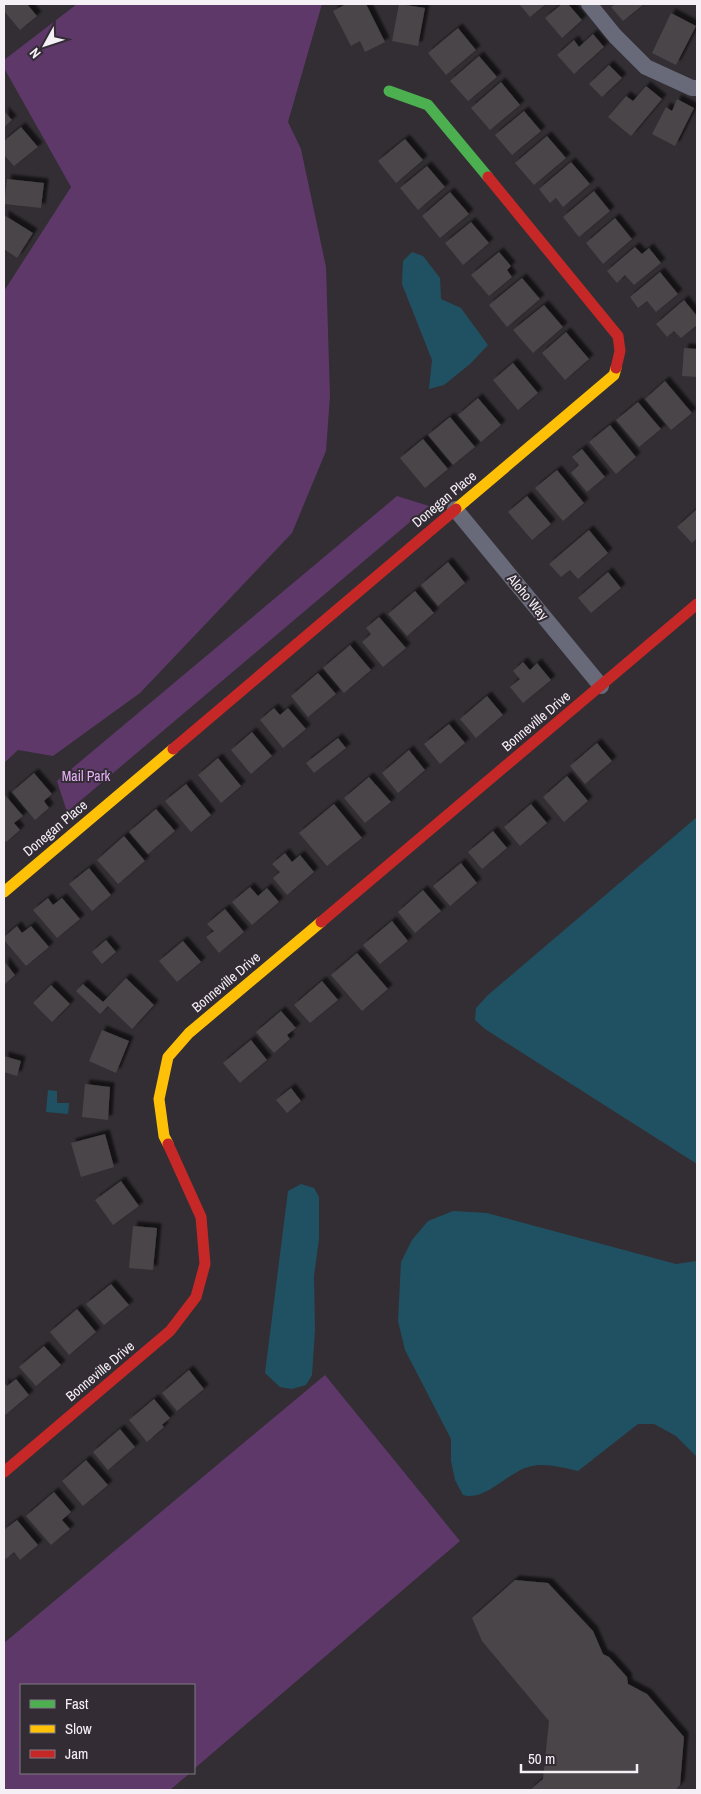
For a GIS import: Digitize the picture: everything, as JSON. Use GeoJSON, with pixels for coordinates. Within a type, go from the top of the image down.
{"type":"FeatureCollection","features":[{"type":"Feature","properties":{"kind":"street"},"geometry":{"type":"LineString","coordinates":[[588,4],[615,36],[646,67],[692,88],[697,88]]}},
{"type":"Feature","properties":{"kind":"street","name":"Donegan Place"},"geometry":{"type":"LineString","coordinates":[[4,892],[614,375],[620,351],[618,336],[428,105],[389,91]]}},
{"type":"Feature","properties":{"kind":"street","name":"Aloho Way"},"geometry":{"type":"LineString","coordinates":[[455,509],[601,686]]}},
{"type":"Feature","properties":{"kind":"street","name":"Bonneville Drive"},"geometry":{"type":"LineString","coordinates":[[4,1472],[170,1331],[196,1297],[205,1264],[201,1217],[164,1136],[159,1100],[168,1057],[190,1033],[697,604]]}},
{"type":"Feature","properties":{"kind":"green space"},"geometry":{"type":"Polygon","coordinates":[[[77,4],[322,4],[288,122],[301,149],[326,267],[330,396],[326,451],[292,533],[140,693],[53,756],[18,750],[4,763],[4,291],[71,187],[4,68],[4,60],[77,4]]]}},
{"type":"Feature","properties":{"kind":"green space","name":"Mail Park"},"geometry":{"type":"Polygon","coordinates":[[[397,496],[429,506],[67,812],[57,781],[397,496]]]}},
{"type":"Feature","properties":{"kind":"green space"},"geometry":{"type":"Polygon","coordinates":[[[325,1375],[460,1541],[195,1768],[195,1684],[20,1684],[20,1774],[189,1774],[170,1790],[4,1790],[4,1643],[325,1375]]]}},
{"type":"Feature","properties":{"kind":"water"},"geometry":{"type":"Polygon","coordinates":[[[412,252],[423,256],[440,278],[441,299],[461,308],[488,345],[470,364],[444,385],[429,389],[432,360],[402,284],[403,261],[412,252]]]}},
{"type":"Feature","properties":{"kind":"water"},"geometry":{"type":"Polygon","coordinates":[[[697,817],[697,1164],[485,1029],[475,1020],[476,1008],[488,995],[697,817]]]}},
{"type":"Feature","properties":{"kind":"water"},"geometry":{"type":"Polygon","coordinates":[[[48,1090],[57,1091],[57,1103],[69,1103],[68,1114],[46,1112],[48,1090]]]}},
{"type":"Feature","properties":{"kind":"water"},"geometry":{"type":"Polygon","coordinates":[[[301,1184],[314,1188],[319,1197],[319,1239],[314,1276],[315,1330],[312,1375],[306,1385],[292,1389],[280,1387],[265,1373],[288,1191],[301,1184]]]}},
{"type":"Feature","properties":{"kind":"water"},"geometry":{"type":"Polygon","coordinates":[[[453,1211],[487,1213],[676,1264],[697,1261],[697,1457],[676,1436],[654,1424],[638,1424],[578,1471],[549,1465],[532,1466],[515,1473],[480,1494],[472,1496],[463,1495],[455,1480],[451,1461],[451,1439],[405,1350],[398,1321],[401,1262],[412,1240],[428,1221],[453,1211]]]}},
{"type":"Feature","properties":{"kind":"building"},"geometry":{"type":"Polygon","coordinates":[[[4,4],[27,4],[37,16],[20,30],[4,11],[4,4]]]}},
{"type":"Feature","properties":{"kind":"building"},"geometry":{"type":"Polygon","coordinates":[[[346,4],[366,4],[385,42],[365,52],[360,41],[351,46],[333,11],[346,4]]]}},
{"type":"Feature","properties":{"kind":"building"},"geometry":{"type":"Polygon","coordinates":[[[399,4],[425,8],[418,46],[392,41],[399,4]]]}},
{"type":"Feature","properties":{"kind":"building"},"geometry":{"type":"Polygon","coordinates":[[[519,4],[546,4],[530,17],[519,4]]]}},
{"type":"Feature","properties":{"kind":"building"},"geometry":{"type":"Polygon","coordinates":[[[562,4],[568,4],[582,20],[562,38],[545,18],[562,4]]]}},
{"type":"Feature","properties":{"kind":"building"},"geometry":{"type":"Polygon","coordinates":[[[616,4],[644,4],[623,21],[611,7],[616,4]]]}},
{"type":"Feature","properties":{"kind":"building"},"geometry":{"type":"Polygon","coordinates":[[[671,13],[696,26],[676,65],[652,53],[671,13]]]}},
{"type":"Feature","properties":{"kind":"building"},"geometry":{"type":"Polygon","coordinates":[[[458,28],[476,50],[446,75],[428,53],[458,28]]]}},
{"type":"Feature","properties":{"kind":"building"},"geometry":{"type":"Polygon","coordinates":[[[593,34],[604,47],[574,74],[557,55],[574,40],[579,47],[593,34]]]}},
{"type":"Feature","properties":{"kind":"building"},"geometry":{"type":"Polygon","coordinates":[[[479,56],[497,77],[468,101],[450,81],[479,56]]]}},
{"type":"Feature","properties":{"kind":"building"},"geometry":{"type":"Polygon","coordinates":[[[609,65],[622,78],[602,97],[589,84],[609,65]]]}},
{"type":"Feature","properties":{"kind":"building"},"geometry":{"type":"Polygon","coordinates":[[[501,82],[520,105],[490,130],[471,108],[501,82]]]}},
{"type":"Feature","properties":{"kind":"building"},"geometry":{"type":"Polygon","coordinates":[[[646,86],[662,99],[631,136],[608,117],[626,96],[633,101],[646,86]]]}},
{"type":"Feature","properties":{"kind":"building"},"geometry":{"type":"Polygon","coordinates":[[[677,99],[694,108],[675,146],[652,134],[666,107],[672,111],[677,99]]]}},
{"type":"Feature","properties":{"kind":"building"},"geometry":{"type":"Polygon","coordinates":[[[4,111],[12,120],[4,127],[4,111]]]}},
{"type":"Feature","properties":{"kind":"building"},"geometry":{"type":"Polygon","coordinates":[[[524,111],[541,131],[512,155],[495,135],[524,111]]]}},
{"type":"Feature","properties":{"kind":"building"},"geometry":{"type":"Polygon","coordinates":[[[21,127],[38,147],[14,166],[4,157],[4,141],[21,127]]]}},
{"type":"Feature","properties":{"kind":"building"},"geometry":{"type":"Polygon","coordinates":[[[547,136],[566,158],[534,185],[515,163],[547,136]]]}},
{"type":"Feature","properties":{"kind":"building"},"geometry":{"type":"Polygon","coordinates":[[[405,139],[423,160],[396,183],[378,161],[405,139]]]}},
{"type":"Feature","properties":{"kind":"building"},"geometry":{"type":"Polygon","coordinates":[[[571,162],[590,184],[563,207],[556,198],[550,203],[539,189],[571,162]]]}},
{"type":"Feature","properties":{"kind":"building"},"geometry":{"type":"Polygon","coordinates":[[[427,166],[445,187],[418,210],[400,188],[427,166]]]}},
{"type":"Feature","properties":{"kind":"building"},"geometry":{"type":"Polygon","coordinates":[[[7,179],[44,183],[41,208],[4,204],[7,179]]]}},
{"type":"Feature","properties":{"kind":"building"},"geometry":{"type":"Polygon","coordinates":[[[594,191],[610,211],[579,237],[563,217],[594,191]]]}},
{"type":"Feature","properties":{"kind":"building"},"geometry":{"type":"Polygon","coordinates":[[[450,192],[469,214],[440,238],[422,216],[450,192]]]}},
{"type":"Feature","properties":{"kind":"building"},"geometry":{"type":"Polygon","coordinates":[[[4,215],[33,233],[17,258],[4,249],[4,215]]]}},
{"type":"Feature","properties":{"kind":"building"},"geometry":{"type":"Polygon","coordinates":[[[615,218],[632,239],[603,264],[586,243],[615,218]]]}},
{"type":"Feature","properties":{"kind":"building"},"geometry":{"type":"Polygon","coordinates":[[[471,222],[489,243],[463,265],[445,243],[471,222]]]}},
{"type":"Feature","properties":{"kind":"building"},"geometry":{"type":"Polygon","coordinates":[[[635,247],[642,254],[649,248],[661,263],[634,285],[625,275],[617,283],[607,271],[635,247]]]}},
{"type":"Feature","properties":{"kind":"building"},"geometry":{"type":"Polygon","coordinates":[[[499,252],[511,266],[507,270],[512,277],[489,296],[471,275],[499,252]]]}},
{"type":"Feature","properties":{"kind":"building"},"geometry":{"type":"Polygon","coordinates":[[[660,272],[678,294],[656,312],[647,301],[638,308],[630,297],[660,272]]]}},
{"type":"Feature","properties":{"kind":"building"},"geometry":{"type":"Polygon","coordinates":[[[522,278],[540,299],[507,327],[489,305],[522,278]]]}},
{"type":"Feature","properties":{"kind":"building"},"geometry":{"type":"Polygon","coordinates":[[[684,300],[697,316],[697,325],[681,338],[674,331],[667,337],[656,324],[684,300]]]}},
{"type":"Feature","properties":{"kind":"building"},"geometry":{"type":"Polygon","coordinates":[[[544,305],[563,327],[533,353],[513,330],[544,305]]]}},
{"type":"Feature","properties":{"kind":"building"},"geometry":{"type":"Polygon","coordinates":[[[566,332],[589,359],[565,380],[542,353],[566,332]]]}},
{"type":"Feature","properties":{"kind":"building"},"geometry":{"type":"Polygon","coordinates":[[[684,348],[697,349],[697,377],[682,376],[684,348]]]}},
{"type":"Feature","properties":{"kind":"building"},"geometry":{"type":"Polygon","coordinates":[[[513,363],[538,393],[518,410],[493,380],[513,363]]]}},
{"type":"Feature","properties":{"kind":"building"},"geometry":{"type":"Polygon","coordinates":[[[665,381],[692,413],[671,430],[645,399],[665,381]]]}},
{"type":"Feature","properties":{"kind":"building"},"geometry":{"type":"Polygon","coordinates":[[[478,398],[501,425],[481,442],[458,415],[478,398]]]}},
{"type":"Feature","properties":{"kind":"building"},"geometry":{"type":"Polygon","coordinates":[[[638,402],[661,429],[639,447],[616,420],[638,402]]]}},
{"type":"Feature","properties":{"kind":"building"},"geometry":{"type":"Polygon","coordinates":[[[450,417],[475,447],[453,465],[428,435],[450,417]]]}},
{"type":"Feature","properties":{"kind":"building"},"geometry":{"type":"Polygon","coordinates":[[[610,425],[636,457],[616,474],[589,442],[610,425]]]}},
{"type":"Feature","properties":{"kind":"building"},"geometry":{"type":"Polygon","coordinates":[[[423,439],[448,469],[425,488],[400,458],[423,439]]]}},
{"type":"Feature","properties":{"kind":"building"},"geometry":{"type":"Polygon","coordinates":[[[582,449],[605,477],[587,492],[571,473],[579,465],[572,457],[582,449]]]}},
{"type":"Feature","properties":{"kind":"building"},"geometry":{"type":"Polygon","coordinates":[[[557,470],[584,503],[563,521],[535,488],[557,470]]]}},
{"type":"Feature","properties":{"kind":"building"},"geometry":{"type":"Polygon","coordinates":[[[527,496],[551,524],[532,540],[508,512],[527,496]]]}},
{"type":"Feature","properties":{"kind":"building"},"geometry":{"type":"Polygon","coordinates":[[[697,509],[697,538],[692,543],[677,527],[697,509]]]}},
{"type":"Feature","properties":{"kind":"building"},"geometry":{"type":"Polygon","coordinates":[[[589,530],[608,553],[578,579],[570,570],[561,577],[549,564],[589,530]]]}},
{"type":"Feature","properties":{"kind":"building"},"geometry":{"type":"Polygon","coordinates":[[[448,562],[465,583],[438,606],[421,585],[448,562]]]}},
{"type":"Feature","properties":{"kind":"building"},"geometry":{"type":"Polygon","coordinates":[[[608,572],[621,588],[591,613],[578,598],[608,572]]]}},
{"type":"Feature","properties":{"kind":"building"},"geometry":{"type":"Polygon","coordinates":[[[415,591],[434,613],[407,636],[388,614],[415,591]]]}},
{"type":"Feature","properties":{"kind":"building"},"geometry":{"type":"Polygon","coordinates":[[[379,617],[406,648],[383,667],[362,642],[371,634],[366,628],[379,617]]]}},
{"type":"Feature","properties":{"kind":"building"},"geometry":{"type":"Polygon","coordinates":[[[350,645],[371,670],[344,693],[323,668],[350,645]]]}},
{"type":"Feature","properties":{"kind":"building"},"geometry":{"type":"Polygon","coordinates":[[[523,662],[530,670],[537,663],[551,680],[523,703],[510,687],[520,679],[513,671],[523,662]]]}},
{"type":"Feature","properties":{"kind":"building"},"geometry":{"type":"Polygon","coordinates":[[[318,673],[336,694],[308,717],[291,696],[318,673]]]}},
{"type":"Feature","properties":{"kind":"building"},"geometry":{"type":"Polygon","coordinates":[[[487,696],[503,715],[476,738],[460,719],[487,696]]]}},
{"type":"Feature","properties":{"kind":"building"},"geometry":{"type":"Polygon","coordinates":[[[274,708],[280,715],[288,708],[306,729],[283,748],[260,720],[274,708]]]}},
{"type":"Feature","properties":{"kind":"building"},"geometry":{"type":"Polygon","coordinates":[[[449,724],[465,743],[440,764],[424,744],[449,724]]]}},
{"type":"Feature","properties":{"kind":"building"},"geometry":{"type":"Polygon","coordinates":[[[252,732],[272,756],[251,774],[231,750],[252,732]]]}},
{"type":"Feature","properties":{"kind":"building"},"geometry":{"type":"Polygon","coordinates":[[[338,738],[346,748],[314,773],[306,763],[338,738]]]}},
{"type":"Feature","properties":{"kind":"building"},"geometry":{"type":"Polygon","coordinates":[[[597,743],[612,761],[585,784],[570,766],[597,743]]]}},
{"type":"Feature","properties":{"kind":"building"},"geometry":{"type":"Polygon","coordinates":[[[409,750],[425,770],[398,793],[382,773],[409,750]]]}},
{"type":"Feature","properties":{"kind":"building"},"geometry":{"type":"Polygon","coordinates":[[[218,758],[241,786],[221,803],[198,775],[218,758]]]}},
{"type":"Feature","properties":{"kind":"building"},"geometry":{"type":"Polygon","coordinates":[[[34,773],[52,794],[44,801],[49,808],[35,820],[12,792],[34,773]]]}},
{"type":"Feature","properties":{"kind":"building"},"geometry":{"type":"Polygon","coordinates":[[[567,776],[588,801],[564,822],[543,797],[567,776]]]}},
{"type":"Feature","properties":{"kind":"building"},"geometry":{"type":"Polygon","coordinates":[[[369,777],[391,802],[365,823],[344,798],[369,777]]]}},
{"type":"Feature","properties":{"kind":"building"},"geometry":{"type":"Polygon","coordinates":[[[186,784],[211,815],[191,832],[165,801],[186,784]]]}},
{"type":"Feature","properties":{"kind":"building"},"geometry":{"type":"Polygon","coordinates":[[[5,795],[23,816],[14,823],[20,830],[6,842],[4,839],[5,795]]]}},
{"type":"Feature","properties":{"kind":"building"},"geometry":{"type":"Polygon","coordinates":[[[334,804],[362,838],[327,866],[299,833],[334,804]]]}},
{"type":"Feature","properties":{"kind":"building"},"geometry":{"type":"Polygon","coordinates":[[[531,804],[547,823],[520,846],[504,827],[531,804]]]}},
{"type":"Feature","properties":{"kind":"building"},"geometry":{"type":"Polygon","coordinates":[[[156,809],[175,831],[148,854],[129,832],[156,809]]]}},
{"type":"Feature","properties":{"kind":"building"},"geometry":{"type":"Polygon","coordinates":[[[493,831],[507,848],[482,869],[468,852],[493,831]]]}},
{"type":"Feature","properties":{"kind":"building"},"geometry":{"type":"Polygon","coordinates":[[[124,836],[145,861],[118,884],[97,860],[124,836]]]}},
{"type":"Feature","properties":{"kind":"building"},"geometry":{"type":"Polygon","coordinates":[[[285,853],[292,862],[300,855],[314,872],[287,895],[273,878],[280,872],[272,864],[285,853]]]}},
{"type":"Feature","properties":{"kind":"building"},"geometry":{"type":"Polygon","coordinates":[[[461,863],[477,883],[450,906],[433,886],[461,863]]]}},
{"type":"Feature","properties":{"kind":"building"},"geometry":{"type":"Polygon","coordinates":[[[89,868],[111,895],[92,911],[69,884],[89,868]]]}},
{"type":"Feature","properties":{"kind":"building"},"geometry":{"type":"Polygon","coordinates":[[[250,887],[258,896],[267,888],[279,902],[252,925],[232,902],[250,887]]]}},
{"type":"Feature","properties":{"kind":"building"},"geometry":{"type":"Polygon","coordinates":[[[423,890],[441,911],[415,933],[398,912],[423,890]]]}},
{"type":"Feature","properties":{"kind":"building"},"geometry":{"type":"Polygon","coordinates":[[[48,898],[53,905],[62,898],[80,919],[57,938],[33,910],[48,898]]]}},
{"type":"Feature","properties":{"kind":"building"},"geometry":{"type":"Polygon","coordinates":[[[225,909],[244,932],[219,953],[206,937],[214,931],[207,924],[225,909]]]}},
{"type":"Feature","properties":{"kind":"building"},"geometry":{"type":"Polygon","coordinates":[[[392,921],[408,941],[380,964],[363,945],[392,921]]]}},
{"type":"Feature","properties":{"kind":"building"},"geometry":{"type":"Polygon","coordinates":[[[17,926],[22,933],[31,926],[49,947],[26,966],[4,940],[4,937],[17,926]]]}},
{"type":"Feature","properties":{"kind":"building"},"geometry":{"type":"Polygon","coordinates":[[[106,940],[116,952],[102,964],[92,952],[106,940]]]}},
{"type":"Feature","properties":{"kind":"building"},"geometry":{"type":"Polygon","coordinates":[[[183,941],[201,962],[177,982],[159,961],[183,941]]]}},
{"type":"Feature","properties":{"kind":"building"},"geometry":{"type":"Polygon","coordinates":[[[357,953],[388,989],[362,1011],[331,975],[357,953]]]}},
{"type":"Feature","properties":{"kind":"building"},"geometry":{"type":"Polygon","coordinates":[[[4,961],[15,975],[4,985],[4,961]]]}},
{"type":"Feature","properties":{"kind":"building"},"geometry":{"type":"Polygon","coordinates":[[[126,978],[154,1005],[132,1029],[108,1006],[100,1014],[76,991],[83,984],[103,1002],[126,978]]]}},
{"type":"Feature","properties":{"kind":"building"},"geometry":{"type":"Polygon","coordinates":[[[322,981],[338,1000],[310,1023],[294,1005],[322,981]]]}},
{"type":"Feature","properties":{"kind":"building"},"geometry":{"type":"Polygon","coordinates":[[[51,985],[70,1004],[52,1022],[33,1003],[51,985]]]}},
{"type":"Feature","properties":{"kind":"building"},"geometry":{"type":"Polygon","coordinates":[[[281,1011],[296,1028],[287,1035],[290,1039],[274,1053],[256,1032],[281,1011]]]}},
{"type":"Feature","properties":{"kind":"building"},"geometry":{"type":"Polygon","coordinates":[[[102,1030],[129,1041],[116,1073],[89,1061],[102,1030]]]}},
{"type":"Feature","properties":{"kind":"building"},"geometry":{"type":"Polygon","coordinates":[[[251,1040],[267,1060],[240,1083],[223,1063],[251,1040]]]}},
{"type":"Feature","properties":{"kind":"building"},"geometry":{"type":"Polygon","coordinates":[[[4,1056],[21,1061],[17,1076],[4,1072],[4,1056]]]}},
{"type":"Feature","properties":{"kind":"building"},"geometry":{"type":"Polygon","coordinates":[[[85,1084],[110,1087],[108,1120],[82,1117],[85,1084]]]}},
{"type":"Feature","properties":{"kind":"building"},"geometry":{"type":"Polygon","coordinates":[[[291,1088],[301,1101],[287,1113],[276,1100],[291,1088]]]}},
{"type":"Feature","properties":{"kind":"building"},"geometry":{"type":"Polygon","coordinates":[[[105,1134],[114,1167],[81,1177],[71,1143],[105,1134]]]}},
{"type":"Feature","properties":{"kind":"building"},"geometry":{"type":"Polygon","coordinates":[[[121,1181],[139,1206],[113,1225],[95,1200],[121,1181]]]}},
{"type":"Feature","properties":{"kind":"building"},"geometry":{"type":"Polygon","coordinates":[[[133,1226],[157,1228],[153,1270],[129,1268],[133,1226]]]}},
{"type":"Feature","properties":{"kind":"building"},"geometry":{"type":"Polygon","coordinates":[[[111,1284],[129,1305],[104,1325],[86,1304],[111,1284]]]}},
{"type":"Feature","properties":{"kind":"building"},"geometry":{"type":"Polygon","coordinates":[[[77,1309],[96,1332],[69,1355],[50,1332],[77,1309]]]}},
{"type":"Feature","properties":{"kind":"building"},"geometry":{"type":"Polygon","coordinates":[[[44,1346],[61,1365],[36,1386],[19,1367],[44,1346]]]}},
{"type":"Feature","properties":{"kind":"building"},"geometry":{"type":"Polygon","coordinates":[[[189,1370],[204,1389],[177,1411],[162,1393],[189,1370]]]}},
{"type":"Feature","properties":{"kind":"building"},"geometry":{"type":"Polygon","coordinates":[[[16,1379],[29,1395],[4,1416],[4,1382],[7,1386],[16,1379]]]}},
{"type":"Feature","properties":{"kind":"building"},"geometry":{"type":"Polygon","coordinates":[[[154,1399],[170,1418],[162,1425],[164,1427],[147,1442],[129,1420],[154,1399]]]}},
{"type":"Feature","properties":{"kind":"building"},"geometry":{"type":"Polygon","coordinates":[[[120,1429],[135,1447],[108,1470],[93,1452],[120,1429]]]}},
{"type":"Feature","properties":{"kind":"building"},"geometry":{"type":"Polygon","coordinates":[[[86,1460],[108,1485],[83,1506],[62,1481],[86,1460]]]}},
{"type":"Feature","properties":{"kind":"building"},"geometry":{"type":"Polygon","coordinates":[[[54,1492],[71,1512],[62,1520],[70,1529],[51,1545],[26,1516],[54,1492]]]}},
{"type":"Feature","properties":{"kind":"building"},"geometry":{"type":"Polygon","coordinates":[[[17,1520],[38,1545],[20,1560],[14,1552],[6,1559],[4,1556],[4,1530],[17,1520]]]}},
{"type":"Feature","properties":{"kind":"building"},"geometry":{"type":"Polygon","coordinates":[[[515,1580],[548,1583],[593,1631],[603,1654],[609,1657],[627,1677],[628,1684],[647,1694],[684,1737],[680,1785],[675,1790],[530,1790],[543,1779],[549,1721],[482,1641],[472,1618],[515,1580]]]}},
{"type":"Feature","properties":{"kind":"traffic: fast"},"geometry":{"type":"LineString","coordinates":[[389,91],[428,105],[488,177]]}},
{"type":"Feature","properties":{"kind":"traffic: slow"},"geometry":{"type":"LineString","coordinates":[[456,509],[614,375],[616,368]]}},
{"type":"Feature","properties":{"kind":"traffic: slow"},"geometry":{"type":"LineString","coordinates":[[4,892],[173,749]]}},
{"type":"Feature","properties":{"kind":"traffic: slow"},"geometry":{"type":"LineString","coordinates":[[168,1144],[164,1136],[159,1099],[168,1057],[189,1033],[321,922]]}},
{"type":"Feature","properties":{"kind":"traffic: jam"},"geometry":{"type":"LineString","coordinates":[[488,177],[618,336],[620,351],[616,368]]}},
{"type":"Feature","properties":{"kind":"traffic: jam"},"geometry":{"type":"LineString","coordinates":[[173,749],[456,509]]}},
{"type":"Feature","properties":{"kind":"traffic: jam"},"geometry":{"type":"LineString","coordinates":[[321,922],[697,604]]}},
{"type":"Feature","properties":{"kind":"traffic: jam"},"geometry":{"type":"LineString","coordinates":[[4,1472],[170,1331],[196,1297],[205,1264],[201,1217],[168,1144]]}}]}
